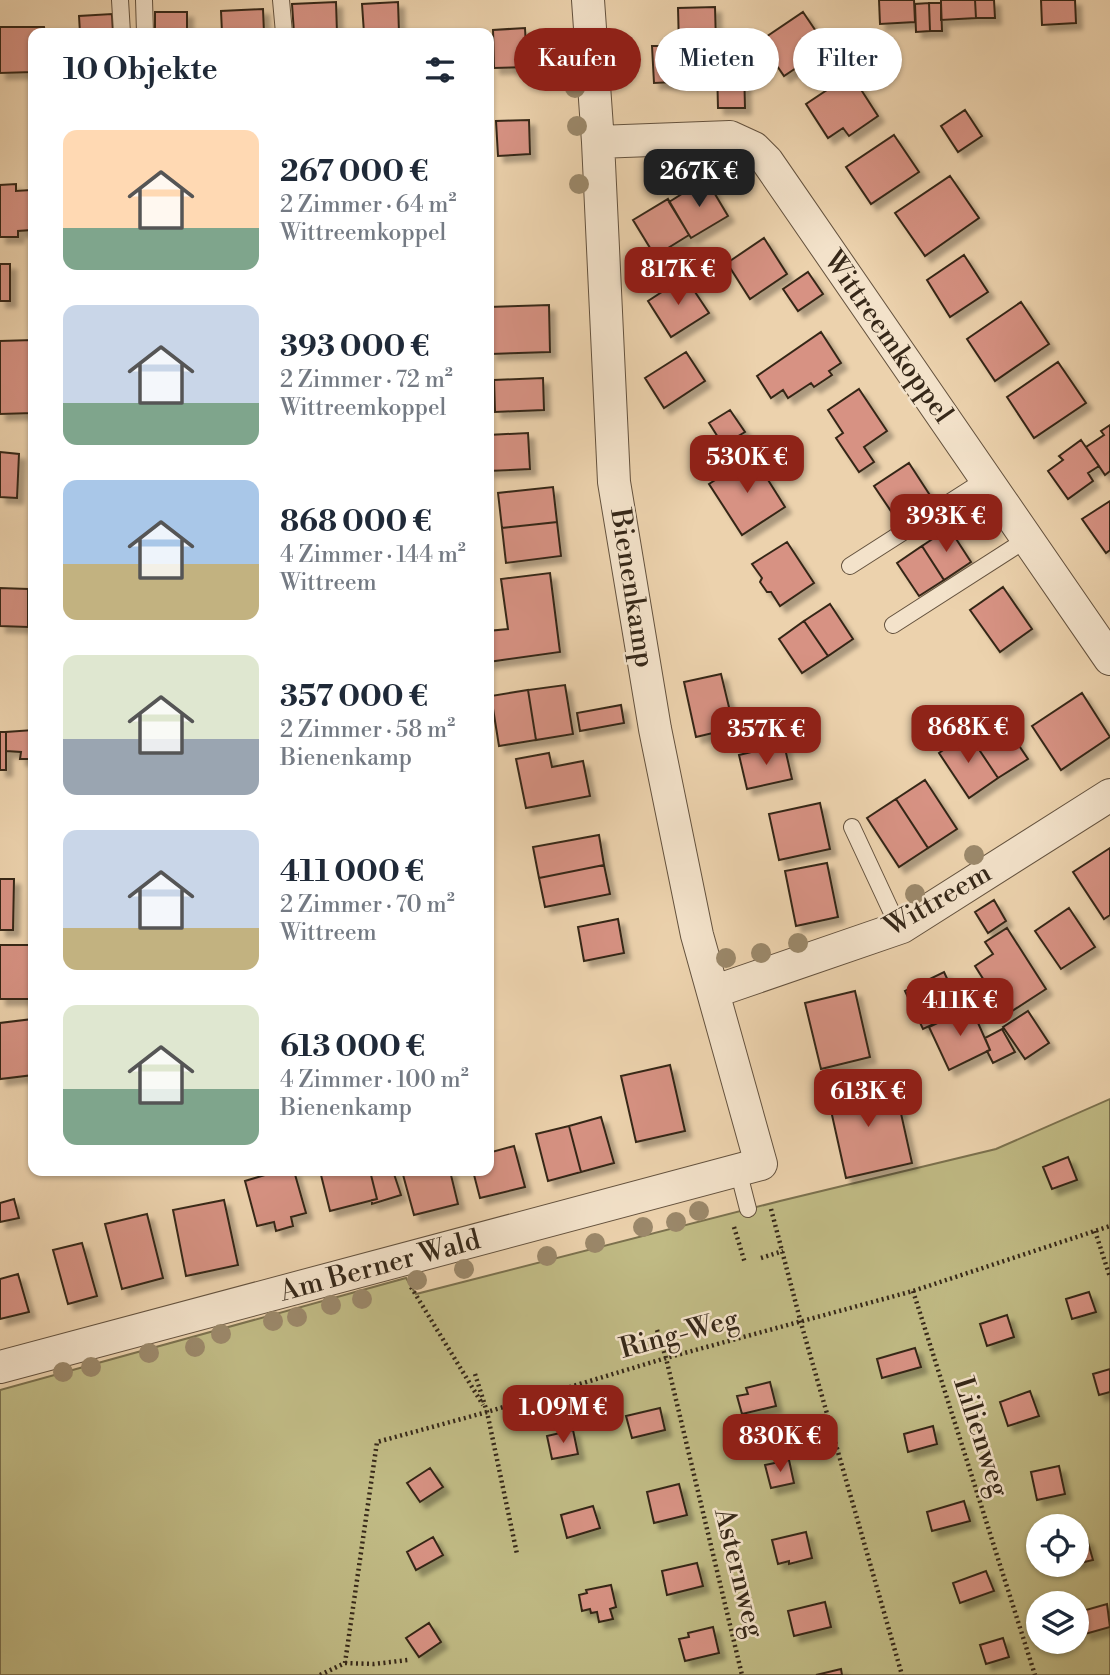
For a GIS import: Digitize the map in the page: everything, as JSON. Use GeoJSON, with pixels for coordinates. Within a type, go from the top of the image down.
{"type":"FeatureCollection","features":[{"type":"Feature","properties":{"kind":"street","name":"Bienenkamp"},"geometry":{"type":"LineString","coordinates":[[588,0],[598,142],[614,482],[654,729],[749,1167]]}},
{"type":"Feature","properties":{"kind":"street","name":"Wittreemkoppel"},"geometry":{"type":"LineString","coordinates":[[598,142],[730,136],[754,148],[767,161],[1110,659]]}},
{"type":"Feature","properties":{"kind":"street","name":"Wittreem"},"geometry":{"type":"LineString","coordinates":[[713,992],[899,928],[1110,795]]}},
{"type":"Feature","properties":{"kind":"street","name":"Am Berner Wald"},"geometry":{"type":"LineString","coordinates":[[0,1367],[749,1167]]}},
{"type":"Feature","properties":{"kind":"lane"},"geometry":{"type":"LineString","coordinates":[[120,0],[122,28]]}},
{"type":"Feature","properties":{"kind":"lane"},"geometry":{"type":"LineString","coordinates":[[144,0],[145,28]]}},
{"type":"Feature","properties":{"kind":"lane"},"geometry":{"type":"LineString","coordinates":[[281,0],[284,28]]}},
{"type":"Feature","properties":{"kind":"lane"},"geometry":{"type":"LineString","coordinates":[[850,566],[986,479]]}},
{"type":"Feature","properties":{"kind":"lane"},"geometry":{"type":"LineString","coordinates":[[893,625],[1027,539]]}},
{"type":"Feature","properties":{"kind":"lane"},"geometry":{"type":"LineString","coordinates":[[852,827],[899,928]]}},
{"type":"Feature","properties":{"kind":"lane"},"geometry":{"type":"LineString","coordinates":[[748,1209],[749,1167]]}},
{"type":"Feature","properties":{"kind":"path"},"geometry":{"type":"LineString","coordinates":[[749,1167],[783,1251],[801,1323],[902,1675]]}},
{"type":"Feature","properties":{"kind":"path","name":"Ring-Weg"},"geometry":{"type":"LineString","coordinates":[[345,1663],[377,1442],[487,1412],[666,1357],[913,1291],[1110,1226]]}},
{"type":"Feature","properties":{"kind":"path"},"geometry":{"type":"LineString","coordinates":[[1095,1231],[1110,1277]]}},
{"type":"Feature","properties":{"kind":"path"},"geometry":{"type":"LineString","coordinates":[[761,1258],[783,1251]]}},
{"type":"Feature","properties":{"kind":"path"},"geometry":{"type":"LineString","coordinates":[[396,1262],[487,1412]]}},
{"type":"Feature","properties":{"kind":"path","name":"Lilienweg"},"geometry":{"type":"LineString","coordinates":[[913,1291],[1035,1675]]}},
{"type":"Feature","properties":{"kind":"path","name":"Asternweg"},"geometry":{"type":"LineString","coordinates":[[657,1329],[743,1675]]}},
{"type":"Feature","properties":{"kind":"path"},"geometry":{"type":"LineString","coordinates":[[475,1374],[487,1412],[517,1554]]}},
{"type":"Feature","properties":{"kind":"path"},"geometry":{"type":"LineString","coordinates":[[320,1675],[345,1663],[374,1664],[408,1660]]}},
{"type":"Feature","properties":{"kind":"shaded area"},"geometry":{"type":"Polygon","coordinates":[[[1110,1099],[1110,1675],[0,1675],[0,1390],[406,1278],[416,1294],[996,1149],[1110,1099]]]}},
{"type":"Feature","properties":{"kind":"building"},"geometry":{"type":"Polygon","coordinates":[[[879,0],[914,0],[915,22],[880,24],[879,0]]]}},
{"type":"Feature","properties":{"kind":"building"},"geometry":{"type":"Polygon","coordinates":[[[941,0],[975,0],[976,18],[941,20],[941,0]]]}},
{"type":"Feature","properties":{"kind":"building"},"geometry":{"type":"Polygon","coordinates":[[[975,0],[994,0],[995,18],[976,18],[975,0]]]}},
{"type":"Feature","properties":{"kind":"building"},"geometry":{"type":"Polygon","coordinates":[[[1041,0],[1075,0],[1076,23],[1042,25],[1041,0]]]}},
{"type":"Feature","properties":{"kind":"building"},"geometry":{"type":"Polygon","coordinates":[[[336,2],[337,28],[294,28],[292,4],[336,2]]]}},
{"type":"Feature","properties":{"kind":"building"},"geometry":{"type":"Polygon","coordinates":[[[398,2],[399,28],[364,28],[362,4],[398,2]]]}},
{"type":"Feature","properties":{"kind":"building"},"geometry":{"type":"Polygon","coordinates":[[[929,3],[930,31],[916,32],[915,4],[929,3]]]}},
{"type":"Feature","properties":{"kind":"building"},"geometry":{"type":"Polygon","coordinates":[[[929,3],[941,3],[942,31],[930,31],[929,3]]]}},
{"type":"Feature","properties":{"kind":"building"},"geometry":{"type":"Polygon","coordinates":[[[715,7],[716,28],[679,28],[678,8],[715,7]]]}},
{"type":"Feature","properties":{"kind":"building"},"geometry":{"type":"Polygon","coordinates":[[[263,9],[264,28],[222,28],[221,11],[263,9]]]}},
{"type":"Feature","properties":{"kind":"building"},"geometry":{"type":"Polygon","coordinates":[[[155,12],[187,12],[187,28],[155,28],[155,12]]]}},
{"type":"Feature","properties":{"kind":"building"},"geometry":{"type":"Polygon","coordinates":[[[803,12],[814,28],[793,28],[793,70],[784,76],[779,69],[779,28],[803,12]]]}},
{"type":"Feature","properties":{"kind":"building"},"geometry":{"type":"Polygon","coordinates":[[[112,14],[113,28],[80,28],[79,16],[112,14]]]}},
{"type":"Feature","properties":{"kind":"building"},"geometry":{"type":"Polygon","coordinates":[[[0,27],[44,27],[28,28],[28,72],[0,73],[0,27]]]}},
{"type":"Feature","properties":{"kind":"building"},"geometry":{"type":"Polygon","coordinates":[[[514,29],[514,67],[494,68],[494,30],[514,29]]]}},
{"type":"Feature","properties":{"kind":"building"},"geometry":{"type":"Polygon","coordinates":[[[652,46],[655,46],[655,83],[654,83],[652,46]]]}},
{"type":"Feature","properties":{"kind":"building"},"geometry":{"type":"Polygon","coordinates":[[[718,91],[745,91],[745,108],[718,108],[718,91]]]}},
{"type":"Feature","properties":{"kind":"building"},"geometry":{"type":"Polygon","coordinates":[[[826,91],[862,91],[878,116],[849,136],[843,128],[828,138],[806,104],[826,91]]]}},
{"type":"Feature","properties":{"kind":"building"},"geometry":{"type":"Polygon","coordinates":[[[965,110],[982,136],[958,152],[941,126],[965,110]]]}},
{"type":"Feature","properties":{"kind":"building"},"geometry":{"type":"Polygon","coordinates":[[[529,120],[530,154],[498,156],[496,121],[529,120]]]}},
{"type":"Feature","properties":{"kind":"building"},"geometry":{"type":"Polygon","coordinates":[[[894,135],[919,172],[871,204],[846,167],[894,135]]]}},
{"type":"Feature","properties":{"kind":"building"},"geometry":{"type":"Polygon","coordinates":[[[950,176],[979,218],[925,256],[895,213],[950,176]]]}},
{"type":"Feature","properties":{"kind":"building"},"geometry":{"type":"Polygon","coordinates":[[[706,179],[728,216],[691,238],[669,202],[706,179]]]}},
{"type":"Feature","properties":{"kind":"building"},"geometry":{"type":"Polygon","coordinates":[[[16,184],[16,191],[28,190],[28,230],[18,231],[18,237],[0,237],[0,185],[16,184]]]}},
{"type":"Feature","properties":{"kind":"building"},"geometry":{"type":"Polygon","coordinates":[[[668,199],[689,235],[655,256],[633,220],[668,199]]]}},
{"type":"Feature","properties":{"kind":"building"},"geometry":{"type":"Polygon","coordinates":[[[764,238],[787,274],[750,299],[727,263],[764,238]]]}},
{"type":"Feature","properties":{"kind":"building"},"geometry":{"type":"Polygon","coordinates":[[[964,255],[988,292],[950,317],[927,280],[964,255]]]}},
{"type":"Feature","properties":{"kind":"building"},"geometry":{"type":"Polygon","coordinates":[[[0,264],[10,264],[10,301],[0,301],[0,264]]]}},
{"type":"Feature","properties":{"kind":"building"},"geometry":{"type":"Polygon","coordinates":[[[808,272],[823,294],[798,311],[783,289],[808,272]]]}},
{"type":"Feature","properties":{"kind":"building"},"geometry":{"type":"Polygon","coordinates":[[[685,277],[709,313],[671,337],[648,301],[685,277]]]}},
{"type":"Feature","properties":{"kind":"building"},"geometry":{"type":"Polygon","coordinates":[[[1021,302],[1049,344],[995,381],[967,339],[1021,302]]]}},
{"type":"Feature","properties":{"kind":"building"},"geometry":{"type":"Polygon","coordinates":[[[549,305],[550,352],[494,354],[494,307],[549,305]]]}},
{"type":"Feature","properties":{"kind":"building"},"geometry":{"type":"Polygon","coordinates":[[[821,332],[841,363],[829,371],[832,375],[814,387],[811,383],[788,398],[783,390],[771,398],[757,376],[821,332]]]}},
{"type":"Feature","properties":{"kind":"building"},"geometry":{"type":"Polygon","coordinates":[[[28,340],[28,413],[0,414],[0,341],[28,340]]]}},
{"type":"Feature","properties":{"kind":"building"},"geometry":{"type":"Polygon","coordinates":[[[686,352],[705,381],[664,408],[645,378],[686,352]]]}},
{"type":"Feature","properties":{"kind":"building"},"geometry":{"type":"Polygon","coordinates":[[[1058,362],[1086,403],[1034,438],[1007,397],[1058,362]]]}},
{"type":"Feature","properties":{"kind":"building"},"geometry":{"type":"Polygon","coordinates":[[[543,378],[544,410],[495,412],[494,380],[543,378]]]}},
{"type":"Feature","properties":{"kind":"building"},"geometry":{"type":"Polygon","coordinates":[[[859,389],[887,431],[864,447],[874,462],[859,472],[836,438],[843,433],[828,410],[859,389]]]}},
{"type":"Feature","properties":{"kind":"building"},"geometry":{"type":"Polygon","coordinates":[[[730,410],[745,432],[723,445],[709,423],[730,410]]]}},
{"type":"Feature","properties":{"kind":"building"},"geometry":{"type":"Polygon","coordinates":[[[1110,425],[1110,471],[1105,475],[1086,447],[1104,435],[1101,431],[1110,425]]]}},
{"type":"Feature","properties":{"kind":"building"},"geometry":{"type":"Polygon","coordinates":[[[528,433],[530,469],[494,471],[494,435],[528,433]]]}},
{"type":"Feature","properties":{"kind":"building"},"geometry":{"type":"Polygon","coordinates":[[[1081,440],[1099,466],[1088,473],[1093,481],[1068,499],[1048,471],[1063,460],[1059,456],[1081,440]]]}},
{"type":"Feature","properties":{"kind":"building"},"geometry":{"type":"Polygon","coordinates":[[[0,452],[19,454],[17,498],[0,497],[0,452]]]}},
{"type":"Feature","properties":{"kind":"building"},"geometry":{"type":"Polygon","coordinates":[[[753,456],[785,507],[742,535],[709,484],[753,456]]]}},
{"type":"Feature","properties":{"kind":"building"},"geometry":{"type":"Polygon","coordinates":[[[909,463],[935,503],[901,526],[874,486],[909,463]]]}},
{"type":"Feature","properties":{"kind":"building"},"geometry":{"type":"Polygon","coordinates":[[[553,487],[557,522],[502,528],[498,493],[553,487]]]}},
{"type":"Feature","properties":{"kind":"building"},"geometry":{"type":"Polygon","coordinates":[[[1110,501],[1110,550],[1106,553],[1082,519],[1110,501]]]}},
{"type":"Feature","properties":{"kind":"building"},"geometry":{"type":"Polygon","coordinates":[[[557,522],[561,556],[506,563],[502,528],[557,522]]]}},
{"type":"Feature","properties":{"kind":"building"},"geometry":{"type":"Polygon","coordinates":[[[949,528],[971,562],[944,580],[922,546],[949,528]]]}},
{"type":"Feature","properties":{"kind":"building"},"geometry":{"type":"Polygon","coordinates":[[[787,542],[814,583],[780,606],[760,582],[762,578],[752,564],[787,542]]]}},
{"type":"Feature","properties":{"kind":"building"},"geometry":{"type":"Polygon","coordinates":[[[922,546],[944,580],[919,596],[897,563],[922,546]]]}},
{"type":"Feature","properties":{"kind":"building"},"geometry":{"type":"Polygon","coordinates":[[[550,573],[560,652],[494,661],[494,630],[508,629],[501,579],[550,573]]]}},
{"type":"Feature","properties":{"kind":"building"},"geometry":{"type":"Polygon","coordinates":[[[1003,587],[1032,629],[1000,652],[970,610],[1003,587]]]}},
{"type":"Feature","properties":{"kind":"building"},"geometry":{"type":"Polygon","coordinates":[[[0,588],[28,589],[28,627],[0,626],[0,588]]]}},
{"type":"Feature","properties":{"kind":"building"},"geometry":{"type":"Polygon","coordinates":[[[830,604],[853,639],[828,656],[804,621],[830,604]]]}},
{"type":"Feature","properties":{"kind":"building"},"geometry":{"type":"Polygon","coordinates":[[[804,621],[828,656],[802,673],[779,639],[804,621]]]}},
{"type":"Feature","properties":{"kind":"building"},"geometry":{"type":"Polygon","coordinates":[[[721,674],[734,728],[696,737],[684,682],[721,674]]]}},
{"type":"Feature","properties":{"kind":"building"},"geometry":{"type":"Polygon","coordinates":[[[565,685],[573,734],[536,740],[528,690],[565,685]]]}},
{"type":"Feature","properties":{"kind":"building"},"geometry":{"type":"Polygon","coordinates":[[[528,690],[536,740],[499,746],[494,696],[528,690]]]}},
{"type":"Feature","properties":{"kind":"building"},"geometry":{"type":"Polygon","coordinates":[[[1082,693],[1110,737],[1061,770],[1032,726],[1082,693]]]}},
{"type":"Feature","properties":{"kind":"building"},"geometry":{"type":"Polygon","coordinates":[[[621,705],[624,723],[580,731],[577,713],[621,705]]]}},
{"type":"Feature","properties":{"kind":"building"},"geometry":{"type":"Polygon","coordinates":[[[997,713],[1028,759],[998,778],[968,733],[997,713]]]}},
{"type":"Feature","properties":{"kind":"building"},"geometry":{"type":"Polygon","coordinates":[[[28,730],[28,759],[20,759],[21,752],[6,751],[6,732],[28,730]]]}},
{"type":"Feature","properties":{"kind":"building"},"geometry":{"type":"Polygon","coordinates":[[[0,732],[6,732],[6,770],[0,770],[0,732]]]}},
{"type":"Feature","properties":{"kind":"building"},"geometry":{"type":"Polygon","coordinates":[[[968,733],[998,778],[969,798],[939,753],[968,733]]]}},
{"type":"Feature","properties":{"kind":"building"},"geometry":{"type":"Polygon","coordinates":[[[784,744],[792,779],[747,789],[739,755],[784,744]]]}},
{"type":"Feature","properties":{"kind":"building"},"geometry":{"type":"Polygon","coordinates":[[[549,753],[552,767],[583,761],[590,796],[526,808],[516,759],[549,753]]]}},
{"type":"Feature","properties":{"kind":"building"},"geometry":{"type":"Polygon","coordinates":[[[925,780],[957,829],[928,848],[896,799],[925,780]]]}},
{"type":"Feature","properties":{"kind":"building"},"geometry":{"type":"Polygon","coordinates":[[[896,799],[928,848],[899,867],[867,818],[896,799]]]}},
{"type":"Feature","properties":{"kind":"building"},"geometry":{"type":"Polygon","coordinates":[[[820,803],[830,849],[779,860],[769,814],[820,803]]]}},
{"type":"Feature","properties":{"kind":"building"},"geometry":{"type":"Polygon","coordinates":[[[599,835],[604,865],[539,878],[533,847],[599,835]]]}},
{"type":"Feature","properties":{"kind":"building"},"geometry":{"type":"Polygon","coordinates":[[[1110,848],[1110,915],[1104,919],[1073,872],[1110,848]]]}},
{"type":"Feature","properties":{"kind":"building"},"geometry":{"type":"Polygon","coordinates":[[[827,863],[838,917],[796,926],[785,871],[827,863]]]}},
{"type":"Feature","properties":{"kind":"building"},"geometry":{"type":"Polygon","coordinates":[[[604,865],[610,894],[545,907],[539,878],[604,865]]]}},
{"type":"Feature","properties":{"kind":"building"},"geometry":{"type":"Polygon","coordinates":[[[0,879],[14,879],[13,930],[0,930],[0,879]]]}},
{"type":"Feature","properties":{"kind":"building"},"geometry":{"type":"Polygon","coordinates":[[[994,900],[1006,921],[988,933],[975,912],[994,900]]]}},
{"type":"Feature","properties":{"kind":"building"},"geometry":{"type":"Polygon","coordinates":[[[1069,908],[1095,947],[1061,969],[1035,931],[1069,908]]]}},
{"type":"Feature","properties":{"kind":"building"},"geometry":{"type":"Polygon","coordinates":[[[618,919],[624,953],[584,961],[578,927],[618,919]]]}},
{"type":"Feature","properties":{"kind":"building"},"geometry":{"type":"Polygon","coordinates":[[[1007,928],[1046,989],[1006,1015],[975,966],[993,954],[985,942],[1007,928]]]}},
{"type":"Feature","properties":{"kind":"building"},"geometry":{"type":"Polygon","coordinates":[[[0,945],[28,945],[28,999],[0,999],[0,945]]]}},
{"type":"Feature","properties":{"kind":"building"},"geometry":{"type":"Polygon","coordinates":[[[944,972],[962,1011],[923,1029],[905,991],[944,972]]]}},
{"type":"Feature","properties":{"kind":"building"},"geometry":{"type":"Polygon","coordinates":[[[855,991],[870,1057],[821,1069],[805,1003],[855,991]]]}},
{"type":"Feature","properties":{"kind":"building"},"geometry":{"type":"Polygon","coordinates":[[[971,1007],[990,1050],[949,1070],[929,1027],[971,1007]]]}},
{"type":"Feature","properties":{"kind":"building"},"geometry":{"type":"Polygon","coordinates":[[[1028,1011],[1049,1043],[1025,1059],[1003,1027],[1028,1011]]]}},
{"type":"Feature","properties":{"kind":"building"},"geometry":{"type":"Polygon","coordinates":[[[28,1020],[28,1076],[0,1079],[0,1023],[28,1020]]]}},
{"type":"Feature","properties":{"kind":"building"},"geometry":{"type":"Polygon","coordinates":[[[1002,1029],[1015,1052],[993,1063],[985,1038],[1002,1029]]]}},
{"type":"Feature","properties":{"kind":"building"},"geometry":{"type":"Polygon","coordinates":[[[670,1065],[685,1131],[636,1142],[621,1076],[670,1065]]]}},
{"type":"Feature","properties":{"kind":"building"},"geometry":{"type":"Polygon","coordinates":[[[869,1078],[873,1096],[896,1091],[912,1163],[846,1178],[826,1088],[869,1078]]]}},
{"type":"Feature","properties":{"kind":"building"},"geometry":{"type":"Polygon","coordinates":[[[601,1117],[614,1163],[581,1172],[569,1126],[601,1117]]]}},
{"type":"Feature","properties":{"kind":"building"},"geometry":{"type":"Polygon","coordinates":[[[569,1126],[581,1172],[548,1181],[536,1134],[569,1126]]]}},
{"type":"Feature","properties":{"kind":"building"},"geometry":{"type":"Polygon","coordinates":[[[514,1146],[525,1187],[480,1198],[474,1176],[494,1176],[494,1151],[514,1146]]]}},
{"type":"Feature","properties":{"kind":"building"},"geometry":{"type":"Polygon","coordinates":[[[1068,1157],[1077,1180],[1052,1189],[1043,1167],[1068,1157]]]}},
{"type":"Feature","properties":{"kind":"building"},"geometry":{"type":"Polygon","coordinates":[[[262,1176],[295,1176],[306,1213],[291,1217],[293,1226],[276,1231],[274,1222],[257,1226],[245,1181],[262,1176]]]}},
{"type":"Feature","properties":{"kind":"building"},"geometry":{"type":"Polygon","coordinates":[[[321,1176],[371,1176],[377,1199],[330,1211],[321,1176]]]}},
{"type":"Feature","properties":{"kind":"building"},"geometry":{"type":"Polygon","coordinates":[[[371,1176],[395,1176],[401,1195],[372,1204],[372,1200],[377,1199],[371,1176]]]}},
{"type":"Feature","properties":{"kind":"building"},"geometry":{"type":"Polygon","coordinates":[[[403,1176],[451,1176],[458,1204],[414,1215],[403,1176]]]}},
{"type":"Feature","properties":{"kind":"building"},"geometry":{"type":"Polygon","coordinates":[[[14,1199],[19,1218],[0,1222],[0,1203],[14,1199]]]}},
{"type":"Feature","properties":{"kind":"building"},"geometry":{"type":"Polygon","coordinates":[[[224,1200],[238,1265],[186,1276],[173,1210],[224,1200]]]}},
{"type":"Feature","properties":{"kind":"building"},"geometry":{"type":"Polygon","coordinates":[[[147,1214],[163,1278],[122,1289],[105,1224],[147,1214]]]}},
{"type":"Feature","properties":{"kind":"building"},"geometry":{"type":"Polygon","coordinates":[[[82,1243],[97,1296],[68,1304],[53,1250],[82,1243]]]}},
{"type":"Feature","properties":{"kind":"building"},"geometry":{"type":"Polygon","coordinates":[[[18,1274],[29,1312],[0,1319],[0,1279],[18,1274]]]}},
{"type":"Feature","properties":{"kind":"building"},"geometry":{"type":"Polygon","coordinates":[[[1089,1292],[1096,1312],[1072,1319],[1066,1299],[1089,1292]]]}},
{"type":"Feature","properties":{"kind":"building"},"geometry":{"type":"Polygon","coordinates":[[[1007,1315],[1014,1337],[987,1346],[980,1324],[1007,1315]]]}},
{"type":"Feature","properties":{"kind":"building"},"geometry":{"type":"Polygon","coordinates":[[[915,1348],[921,1367],[882,1378],[877,1359],[915,1348]]]}},
{"type":"Feature","properties":{"kind":"building"},"geometry":{"type":"Polygon","coordinates":[[[1110,1369],[1110,1392],[1099,1395],[1093,1374],[1110,1369]]]}},
{"type":"Feature","properties":{"kind":"building"},"geometry":{"type":"Polygon","coordinates":[[[770,1382],[776,1406],[742,1414],[737,1396],[748,1394],[746,1388],[770,1382]]]}},
{"type":"Feature","properties":{"kind":"building"},"geometry":{"type":"Polygon","coordinates":[[[1030,1391],[1039,1416],[1008,1426],[1000,1402],[1030,1391]]]}},
{"type":"Feature","properties":{"kind":"building"},"geometry":{"type":"Polygon","coordinates":[[[660,1408],[665,1430],[632,1438],[626,1416],[660,1408]]]}},
{"type":"Feature","properties":{"kind":"building"},"geometry":{"type":"Polygon","coordinates":[[[933,1426],[937,1444],[908,1452],[904,1434],[933,1426]]]}},
{"type":"Feature","properties":{"kind":"building"},"geometry":{"type":"Polygon","coordinates":[[[573,1430],[578,1454],[552,1459],[547,1436],[573,1430]]]}},
{"type":"Feature","properties":{"kind":"building"},"geometry":{"type":"Polygon","coordinates":[[[789,1460],[794,1483],[771,1488],[765,1465],[789,1460]]]}},
{"type":"Feature","properties":{"kind":"building"},"geometry":{"type":"Polygon","coordinates":[[[1059,1466],[1065,1494],[1037,1500],[1031,1472],[1059,1466]]]}},
{"type":"Feature","properties":{"kind":"building"},"geometry":{"type":"Polygon","coordinates":[[[430,1468],[443,1487],[420,1502],[407,1483],[430,1468]]]}},
{"type":"Feature","properties":{"kind":"building"},"geometry":{"type":"Polygon","coordinates":[[[679,1484],[687,1515],[654,1523],[647,1492],[679,1484]]]}},
{"type":"Feature","properties":{"kind":"building"},"geometry":{"type":"Polygon","coordinates":[[[964,1501],[970,1521],[932,1531],[927,1512],[964,1501]]]}},
{"type":"Feature","properties":{"kind":"building"},"geometry":{"type":"Polygon","coordinates":[[[593,1506],[600,1528],[567,1538],[561,1515],[593,1506]]]}},
{"type":"Feature","properties":{"kind":"building"},"geometry":{"type":"Polygon","coordinates":[[[806,1532],[812,1558],[778,1564],[772,1540],[806,1532]]]}},
{"type":"Feature","properties":{"kind":"building"},"geometry":{"type":"Polygon","coordinates":[[[433,1537],[443,1555],[416,1570],[407,1552],[433,1537]]]}},
{"type":"Feature","properties":{"kind":"building"},"geometry":{"type":"Polygon","coordinates":[[[697,1563],[703,1586],[667,1595],[662,1571],[697,1563]]]}},
{"type":"Feature","properties":{"kind":"building"},"geometry":{"type":"Polygon","coordinates":[[[986,1571],[994,1591],[960,1603],[953,1583],[986,1571]]]}},
{"type":"Feature","properties":{"kind":"building"},"geometry":{"type":"Polygon","coordinates":[[[611,1585],[616,1607],[610,1609],[613,1619],[599,1622],[597,1612],[591,1613],[590,1609],[582,1611],[579,1595],[587,1593],[586,1590],[611,1585]]]}},
{"type":"Feature","properties":{"kind":"building"},"geometry":{"type":"Polygon","coordinates":[[[825,1602],[831,1627],[794,1636],[788,1611],[825,1602]]]}},
{"type":"Feature","properties":{"kind":"building"},"geometry":{"type":"Polygon","coordinates":[[[1107,1604],[1110,1627],[1089,1633],[1089,1609],[1107,1604]]]}},
{"type":"Feature","properties":{"kind":"building"},"geometry":{"type":"Polygon","coordinates":[[[429,1623],[441,1642],[419,1657],[406,1638],[429,1623]]]}},
{"type":"Feature","properties":{"kind":"building"},"geometry":{"type":"Polygon","coordinates":[[[713,1627],[719,1653],[685,1661],[679,1639],[689,1637],[688,1633],[713,1627]]]}},
{"type":"Feature","properties":{"kind":"building"},"geometry":{"type":"Polygon","coordinates":[[[1003,1638],[1009,1657],[986,1664],[980,1645],[1003,1638]]]}},
{"type":"Feature","properties":{"kind":"building"},"geometry":{"type":"Polygon","coordinates":[[[841,1669],[842,1675],[816,1675],[841,1669]]]}}]}
